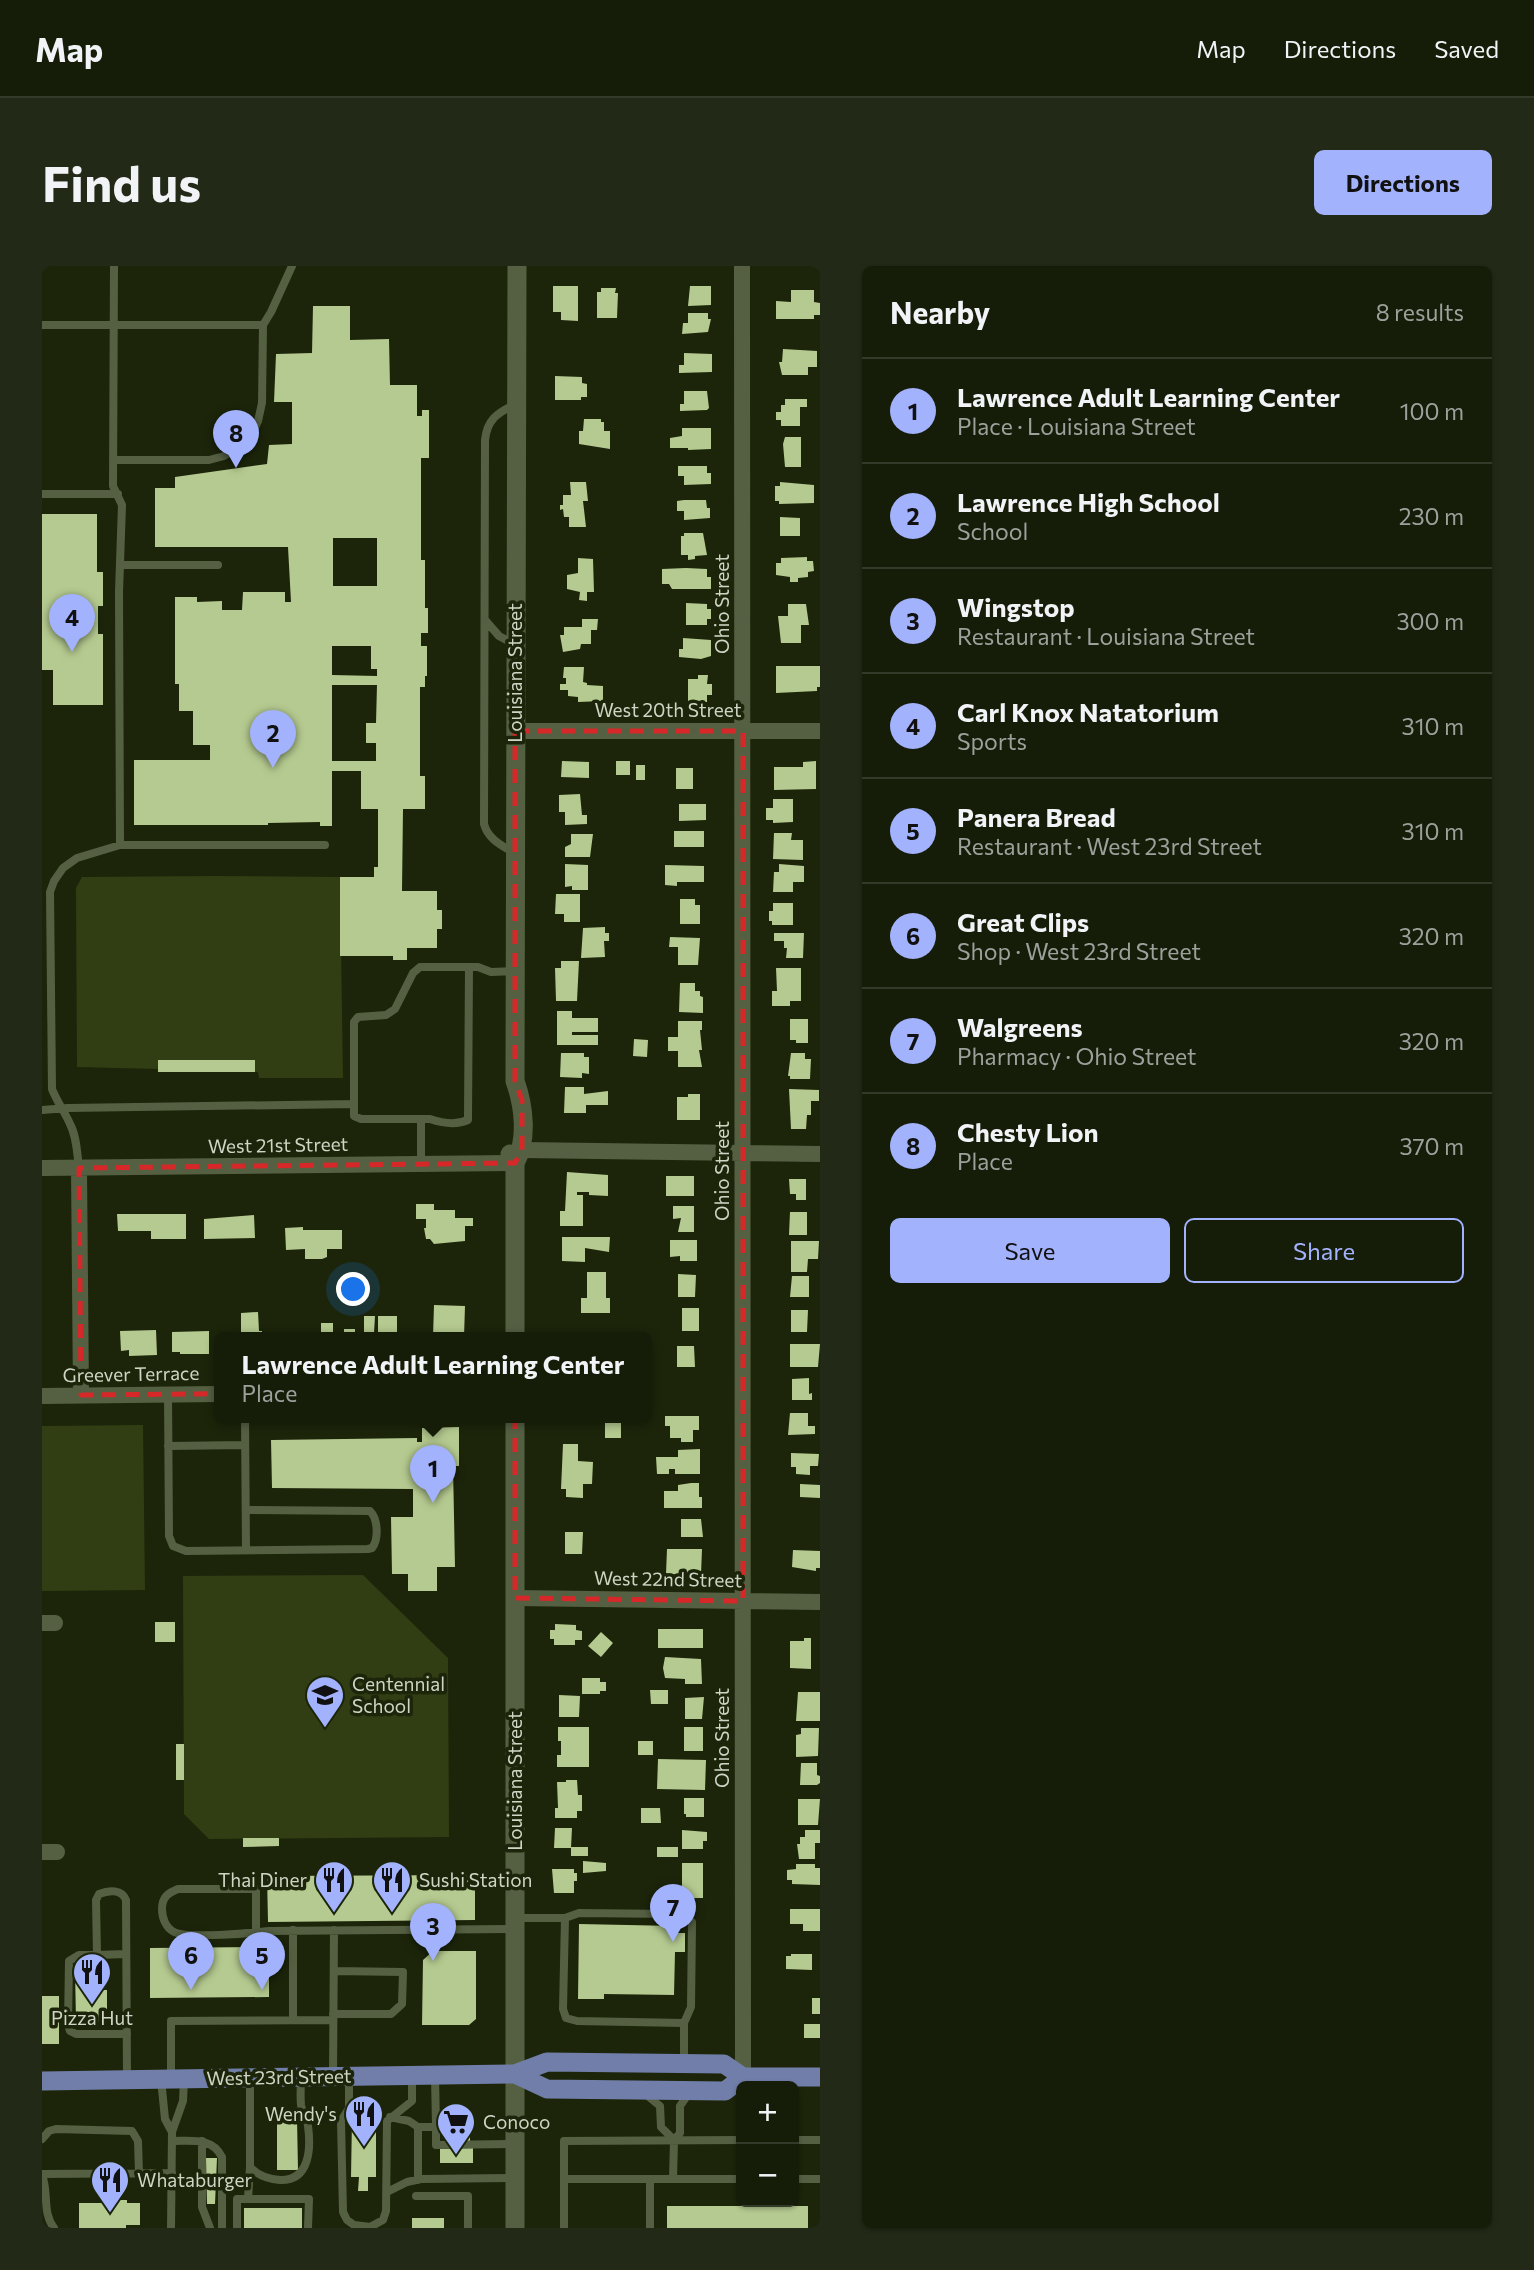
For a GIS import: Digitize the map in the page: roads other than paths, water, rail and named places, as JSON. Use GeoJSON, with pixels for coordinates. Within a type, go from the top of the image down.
{"type":"FeatureCollection","features":[{"type":"Feature","properties":{"kind":"main road","name":"Louisiana Street"},"geometry":{"type":"LineString","coordinates":[[515,1332],[519,1157],[509,1150],[508,1100],[515,1081],[517,266]]}},
{"type":"Feature","properties":{"kind":"main road","name":"Louisiana Street"},"geometry":{"type":"LineString","coordinates":[[515,1423],[515,2228]]}},
{"type":"Feature","properties":{"kind":"main road","name":"West 23rd Street"},"geometry":{"type":"LineString","coordinates":[[42,2081],[515,2074],[547,2062],[724,2064],[743,2077],[820,2077]]}},
{"type":"Feature","properties":{"kind":"main road","name":"West 23rd Street"},"geometry":{"type":"LineString","coordinates":[[515,2074],[547,2089],[725,2091],[743,2077]]}},
{"type":"Feature","properties":{"kind":"street","name":"Ohio Street"},"geometry":{"type":"LineString","coordinates":[[742,266],[743,2077]]}},
{"type":"Feature","properties":{"kind":"street","name":"West 20th Street"},"geometry":{"type":"LineString","coordinates":[[515,731],[820,731]]}},
{"type":"Feature","properties":{"kind":"street","name":"West 21st Street"},"geometry":{"type":"LineString","coordinates":[[42,1168],[421,1164],[519,1157],[820,1154]]}},
{"type":"Feature","properties":{"kind":"street"},"geometry":{"type":"LineString","coordinates":[[79,1168],[81,1395]]}},
{"type":"Feature","properties":{"kind":"street","name":"Greever Terrace"},"geometry":{"type":"LineString","coordinates":[[42,1396],[214,1394]]}},
{"type":"Feature","properties":{"kind":"street","name":"West 22nd Street"},"geometry":{"type":"LineString","coordinates":[[515,1598],[820,1602]]}},
{"type":"Feature","properties":{"kind":"lane"},"geometry":{"type":"LineString","coordinates":[[114,266],[113,486],[122,505],[119,592],[120,845]]}},
{"type":"Feature","properties":{"kind":"lane"},"geometry":{"type":"LineString","coordinates":[[113,460],[209,460],[224,456],[251,436],[262,403],[263,325],[292,266]]}},
{"type":"Feature","properties":{"kind":"lane"},"geometry":{"type":"LineString","coordinates":[[42,325],[263,325]]}},
{"type":"Feature","properties":{"kind":"lane"},"geometry":{"type":"LineString","coordinates":[[515,853],[493,840],[486,832],[484,824],[486,429],[498,412],[517,404]]}},
{"type":"Feature","properties":{"kind":"lane"},"geometry":{"type":"LineString","coordinates":[[42,494],[118,494]]}},
{"type":"Feature","properties":{"kind":"lane"},"geometry":{"type":"LineString","coordinates":[[121,565],[218,565]]}},
{"type":"Feature","properties":{"kind":"lane"},"geometry":{"type":"LineString","coordinates":[[485,620],[499,636],[515,645]]}},
{"type":"Feature","properties":{"kind":"lane"},"geometry":{"type":"LineString","coordinates":[[79,1168],[76,1142],[70,1124],[52,1089],[46,919],[50,892],[63,867],[78,858],[120,845],[325,845]]}},
{"type":"Feature","properties":{"kind":"lane"},"geometry":{"type":"LineString","coordinates":[[470,967],[468,1120],[440,1122],[426,1119],[360,1119],[354,1116],[354,1022],[363,1016],[386,1015],[395,1009],[412,973],[420,967],[470,967],[478,967],[491,972],[515,971]]}},
{"type":"Feature","properties":{"kind":"lane"},"geometry":{"type":"LineString","coordinates":[[42,1110],[354,1104]]}},
{"type":"Feature","properties":{"kind":"lane"},"geometry":{"type":"LineString","coordinates":[[421,1164],[426,1119]]}},
{"type":"Feature","properties":{"kind":"lane"},"geometry":{"type":"LineString","coordinates":[[168,1394],[169,1536],[173,1546],[186,1551],[368,1549],[376,1542],[376,1518],[370,1511],[246,1510]]}},
{"type":"Feature","properties":{"kind":"lane"},"geometry":{"type":"LineString","coordinates":[[245,1423],[246,1550]]}},
{"type":"Feature","properties":{"kind":"lane"},"geometry":{"type":"LineString","coordinates":[[168,1446],[245,1445]]}},
{"type":"Feature","properties":{"kind":"lane"},"geometry":{"type":"LineString","coordinates":[[256,1933],[256,1889],[178,1889],[168,1893],[163,1901],[163,1919],[174,1932],[208,1934],[256,1933],[293,1930],[515,1924],[565,1918],[579,1913],[685,1916],[692,1922],[691,2007],[684,2023],[684,2064]]}},
{"type":"Feature","properties":{"kind":"lane"},"geometry":{"type":"LineString","coordinates":[[97,1955],[96,1900],[99,1894],[104,1892],[119,1891],[126,1900],[127,2080]]}},
{"type":"Feature","properties":{"kind":"lane"},"geometry":{"type":"LineString","coordinates":[[565,1918],[563,2009],[566,2018],[577,2021],[684,2023]]}},
{"type":"Feature","properties":{"kind":"lane"},"geometry":{"type":"LineString","coordinates":[[293,1930],[293,2020]]}},
{"type":"Feature","properties":{"kind":"lane"},"geometry":{"type":"LineString","coordinates":[[334,1930],[333,2017],[341,2076],[349,2108],[341,2122],[343,2228]]}},
{"type":"Feature","properties":{"kind":"lane"},"geometry":{"type":"LineString","coordinates":[[126,1954],[79,1955],[69,1961],[68,2025],[70,2031],[76,2034],[127,2034]]}},
{"type":"Feature","properties":{"kind":"lane"},"geometry":{"type":"LineString","coordinates":[[172,2136],[164,2119],[172,2079],[171,2021],[293,2020],[391,2014],[402,2004],[403,1972],[334,1971]]}},
{"type":"Feature","properties":{"kind":"lane"},"geometry":{"type":"LineString","coordinates":[[435,2075],[436,2145],[515,2144]]}},
{"type":"Feature","properties":{"kind":"lane"},"geometry":{"type":"LineString","coordinates":[[343,2212],[347,2220],[354,2225],[370,2227],[383,2220],[387,2192],[387,2122],[412,2101],[412,2076]]}},
{"type":"Feature","properties":{"kind":"lane"},"geometry":{"type":"LineString","coordinates":[[250,2167],[260,2175],[279,2180],[295,2177],[306,2168],[308,2126],[301,2108],[301,2077]]}},
{"type":"Feature","properties":{"kind":"lane"},"geometry":{"type":"LineString","coordinates":[[248,2199],[250,2078]]}},
{"type":"Feature","properties":{"kind":"lane"},"geometry":{"type":"LineString","coordinates":[[171,2228],[172,2136],[183,2102],[172,2079]]}},
{"type":"Feature","properties":{"kind":"lane"},"geometry":{"type":"LineString","coordinates":[[640,2090],[660,2106],[661,2127],[674,2140]]}},
{"type":"Feature","properties":{"kind":"lane"},"geometry":{"type":"LineString","coordinates":[[673,2179],[674,2140],[680,2133],[680,2106],[691,2090]]}},
{"type":"Feature","properties":{"kind":"lane"},"geometry":{"type":"LineString","coordinates":[[390,2117],[409,2121],[418,2127],[436,2127]]}},
{"type":"Feature","properties":{"kind":"lane"},"geometry":{"type":"LineString","coordinates":[[418,2127],[418,2180]]}},
{"type":"Feature","properties":{"kind":"lane"},"geometry":{"type":"LineString","coordinates":[[42,2139],[49,2131],[56,2129],[132,2131],[138,2141],[139,2174]]}},
{"type":"Feature","properties":{"kind":"lane"},"geometry":{"type":"LineString","coordinates":[[172,2136],[209,2142],[218,2148],[222,2157],[222,2228]]}},
{"type":"Feature","properties":{"kind":"lane"},"geometry":{"type":"LineString","coordinates":[[564,2228],[564,2141],[736,2140]]}},
{"type":"Feature","properties":{"kind":"lane"},"geometry":{"type":"LineString","coordinates":[[799,2140],[820,2140]]}},
{"type":"Feature","properties":{"kind":"lane"},"geometry":{"type":"LineString","coordinates":[[202,2141],[202,2207],[210,2228]]}},
{"type":"Feature","properties":{"kind":"lane"},"geometry":{"type":"LineString","coordinates":[[54,2228],[45,2216],[45,2183],[42,2174],[172,2173]]}},
{"type":"Feature","properties":{"kind":"lane"},"geometry":{"type":"LineString","coordinates":[[387,2192],[418,2180],[515,2178]]}},
{"type":"Feature","properties":{"kind":"lane"},"geometry":{"type":"LineString","coordinates":[[564,2179],[736,2179]]}},
{"type":"Feature","properties":{"kind":"lane"},"geometry":{"type":"LineString","coordinates":[[650,2179],[650,2228]]}},
{"type":"Feature","properties":{"kind":"lane"},"geometry":{"type":"LineString","coordinates":[[799,2179],[820,2179]]}},
{"type":"Feature","properties":{"kind":"lane"},"geometry":{"type":"LineString","coordinates":[[416,2196],[468,2196],[468,2228]]}},
{"type":"Feature","properties":{"kind":"lane"},"geometry":{"type":"LineString","coordinates":[[237,2228],[237,2199],[309,2199],[308,2228]]}},
{"type":"Feature","properties":{"kind":"place","name":"Chesty Lion"},"geometry":{"type":"Point","coordinates":[236,468]}},
{"type":"Feature","properties":{"kind":"place","name":"Carl Knox Natatorium"},"geometry":{"type":"Point","coordinates":[72,652]}},
{"type":"Feature","properties":{"kind":"place","name":"Lawrence High School"},"geometry":{"type":"Point","coordinates":[273,768]}},
{"type":"Feature","properties":{"kind":"place","name":"Lawrence Adult Learning Center"},"geometry":{"type":"Point","coordinates":[433,1503]}},
{"type":"Feature","properties":{"kind":"place","name":"Centennial School"},"geometry":{"type":"Point","coordinates":[325,1729]}},
{"type":"Feature","properties":{"kind":"place","name":"Thai Diner"},"geometry":{"type":"Point","coordinates":[334,1914]}},
{"type":"Feature","properties":{"kind":"place","name":"Sushi Station"},"geometry":{"type":"Point","coordinates":[392,1914]}},
{"type":"Feature","properties":{"kind":"place","name":"Walgreens"},"geometry":{"type":"Point","coordinates":[673,1942]}},
{"type":"Feature","properties":{"kind":"place","name":"Wingstop"},"geometry":{"type":"Point","coordinates":[433,1961]}},
{"type":"Feature","properties":{"kind":"place","name":"Great Clips"},"geometry":{"type":"Point","coordinates":[191,1990]}},
{"type":"Feature","properties":{"kind":"place","name":"Panera Bread"},"geometry":{"type":"Point","coordinates":[262,1990]}},
{"type":"Feature","properties":{"kind":"place","name":"Pizza Hut"},"geometry":{"type":"Point","coordinates":[92,2006]}},
{"type":"Feature","properties":{"kind":"place","name":"Wendy's"},"geometry":{"type":"Point","coordinates":[364,2148]}},
{"type":"Feature","properties":{"kind":"place","name":"Conoco"},"geometry":{"type":"Point","coordinates":[456,2156]}},
{"type":"Feature","properties":{"kind":"place","name":"Whataburger"},"geometry":{"type":"Point","coordinates":[110,2214]}}]}
